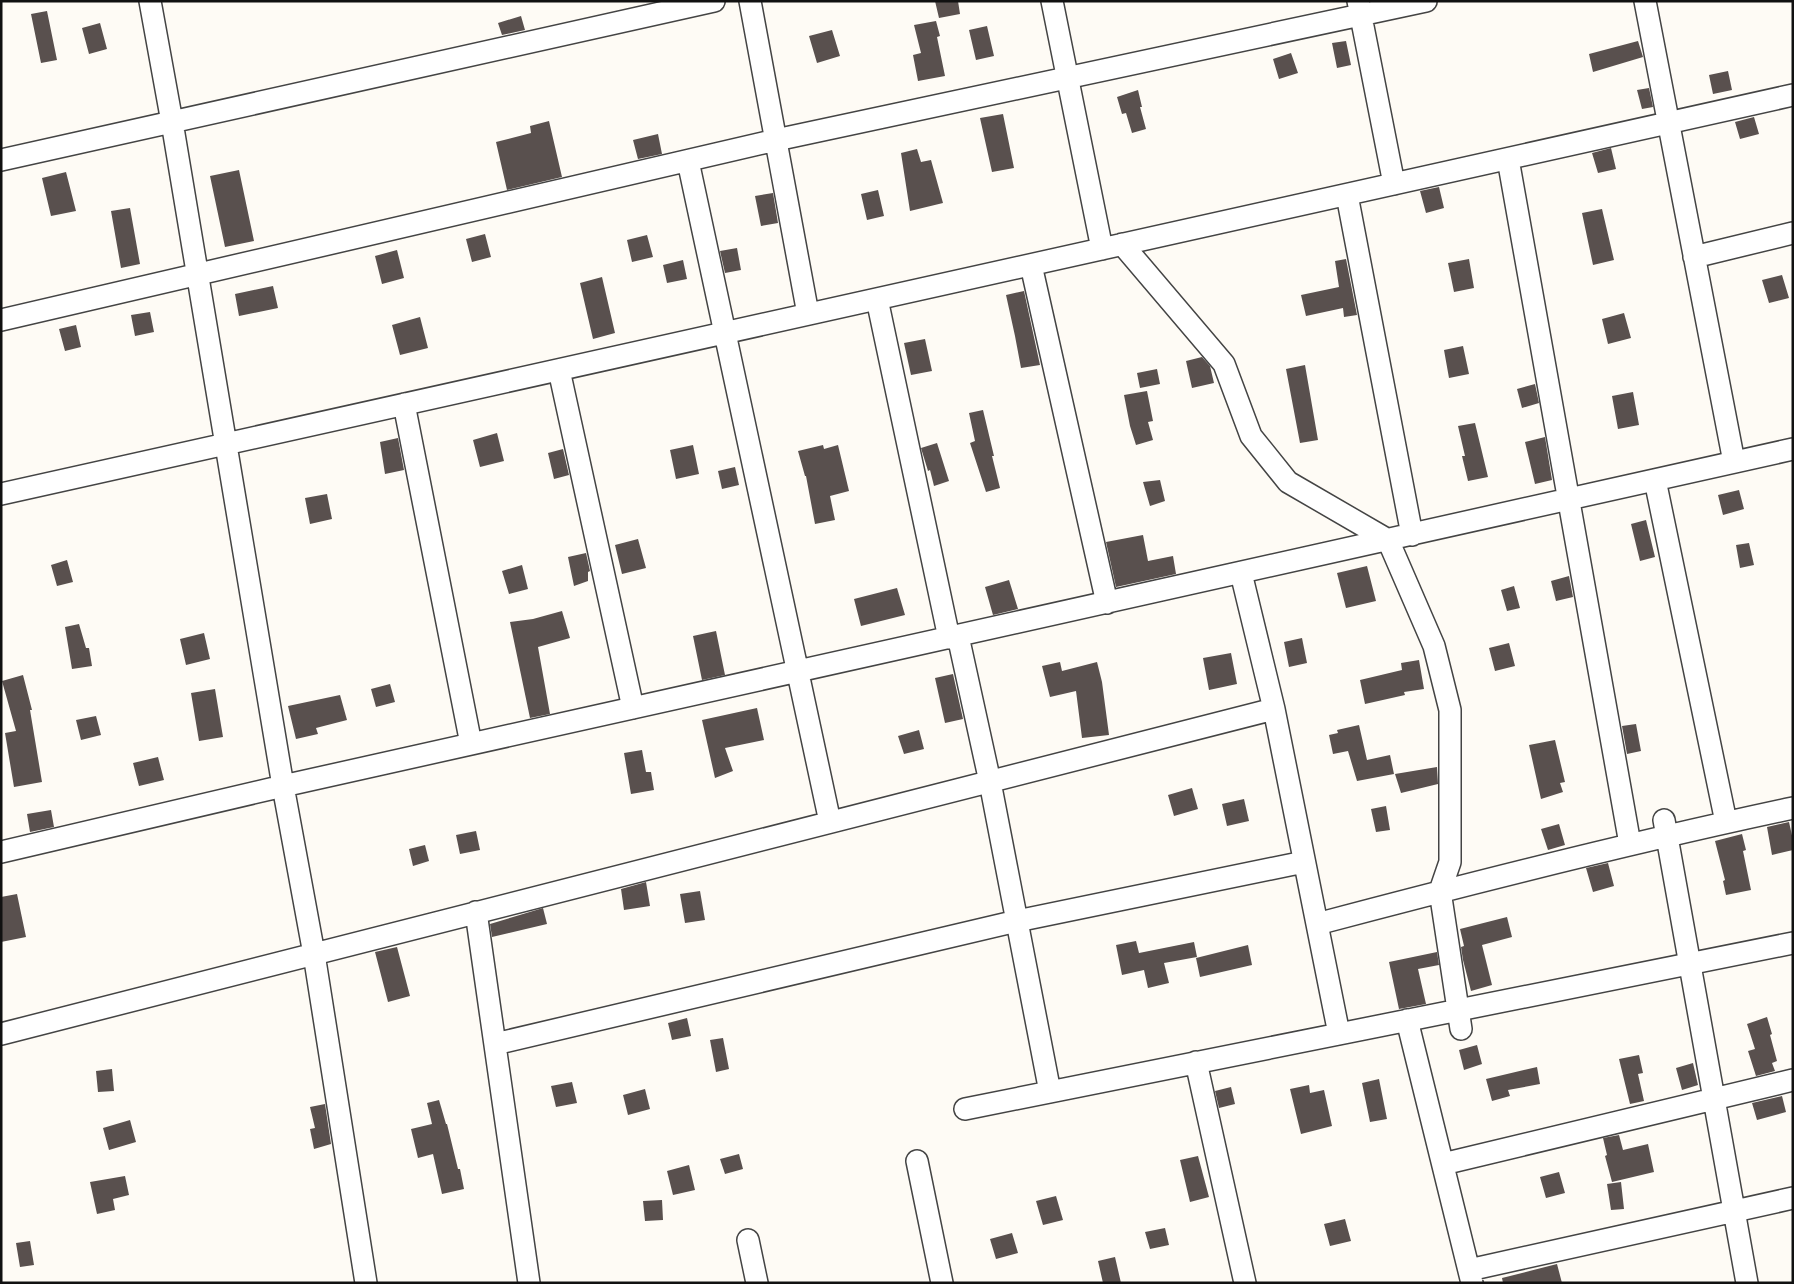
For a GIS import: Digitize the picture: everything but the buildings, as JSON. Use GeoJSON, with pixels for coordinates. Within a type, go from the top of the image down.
{"type":"FeatureCollection","features":[{"type":"Feature","properties":{"kind":"street"},"geometry":{"type":"LineString","coordinates":[[150,1],[283,786],[314,954],[366,1283]]}},
{"type":"Feature","properties":{"kind":"street"},"geometry":{"type":"LineString","coordinates":[[1,160],[714,1]]}},
{"type":"Feature","properties":{"kind":"street"},"geometry":{"type":"LineString","coordinates":[[750,1],[808,314]]}},
{"type":"Feature","properties":{"kind":"street"},"geometry":{"type":"LineString","coordinates":[[1052,1],[1068,78],[1112,247],[1224,364],[1251,436],[1288,482],[1388,540],[1434,646],[1450,710],[1450,862],[1440,891],[1459,1020]]}},
{"type":"Feature","properties":{"kind":"street"},"geometry":{"type":"LineString","coordinates":[[1,320],[776,140],[1068,78],[1360,8],[1426,1]]}},
{"type":"Feature","properties":{"kind":"street"},"geometry":{"type":"LineString","coordinates":[[1645,1],[1734,462]]}},
{"type":"Feature","properties":{"kind":"street"},"geometry":{"type":"LineString","coordinates":[[1360,8],[1394,184]]}},
{"type":"Feature","properties":{"kind":"street"},"geometry":{"type":"LineString","coordinates":[[1,494],[1793,95]]}},
{"type":"Feature","properties":{"kind":"street"},"geometry":{"type":"LineString","coordinates":[[1508,159],[1630,844]]}},
{"type":"Feature","properties":{"kind":"street"},"geometry":{"type":"LineString","coordinates":[[688,161],[830,822]]}},
{"type":"Feature","properties":{"kind":"street"},"geometry":{"type":"LineString","coordinates":[[1346,195],[1412,534]]}},
{"type":"Feature","properties":{"kind":"street"},"geometry":{"type":"LineString","coordinates":[[1694,257],[1793,233]]}},
{"type":"Feature","properties":{"kind":"street"},"geometry":{"type":"LineString","coordinates":[[1031,265],[1107,602]]}},
{"type":"Feature","properties":{"kind":"street"},"geometry":{"type":"LineString","coordinates":[[877,299],[954,637],[990,782],[1050,1092]]}},
{"type":"Feature","properties":{"kind":"street"},"geometry":{"type":"LineString","coordinates":[[559,370],[633,708]]}},
{"type":"Feature","properties":{"kind":"street"},"geometry":{"type":"LineString","coordinates":[[404,404],[472,744]]}},
{"type":"Feature","properties":{"kind":"street"},"geometry":{"type":"LineString","coordinates":[[1,852],[283,786],[1793,449]]}},
{"type":"Feature","properties":{"kind":"street"},"geometry":{"type":"LineString","coordinates":[[1655,480],[1726,822]]}},
{"type":"Feature","properties":{"kind":"street"},"geometry":{"type":"LineString","coordinates":[[1241,573],[1274,709],[1339,1034]]}},
{"type":"Feature","properties":{"kind":"street"},"geometry":{"type":"LineString","coordinates":[[1,1034],[1274,709]]}},
{"type":"Feature","properties":{"kind":"street"},"geometry":{"type":"LineString","coordinates":[[1317,924],[1440,891],[1630,844],[1665,828],[1726,822],[1793,808]]}},
{"type":"Feature","properties":{"kind":"street"},"geometry":{"type":"LineString","coordinates":[[1665,828],[1747,1283]]}},
{"type":"Feature","properties":{"kind":"street"},"geometry":{"type":"LineString","coordinates":[[495,1044],[1017,921],[1304,862]]}},
{"type":"Feature","properties":{"kind":"street"},"geometry":{"type":"LineString","coordinates":[[476,912],[529,1283]]}},
{"type":"Feature","properties":{"kind":"street"},"geometry":{"type":"LineString","coordinates":[[964,1109],[1407,1020],[1459,1020],[1690,963],[1793,943]]}},
{"type":"Feature","properties":{"kind":"street"},"geometry":{"type":"LineString","coordinates":[[1407,1020],[1471,1276],[1793,1198]]}},
{"type":"Feature","properties":{"kind":"street"},"geometry":{"type":"LineString","coordinates":[[1196,1062],[1245,1283]]}},
{"type":"Feature","properties":{"kind":"street"},"geometry":{"type":"LineString","coordinates":[[1443,1164],[1793,1080]]}},
{"type":"Feature","properties":{"kind":"street"},"geometry":{"type":"LineString","coordinates":[[916,1161],[942,1283]]}},
{"type":"Feature","properties":{"kind":"street"},"geometry":{"type":"LineString","coordinates":[[748,1240],[757,1283]]}}]}
